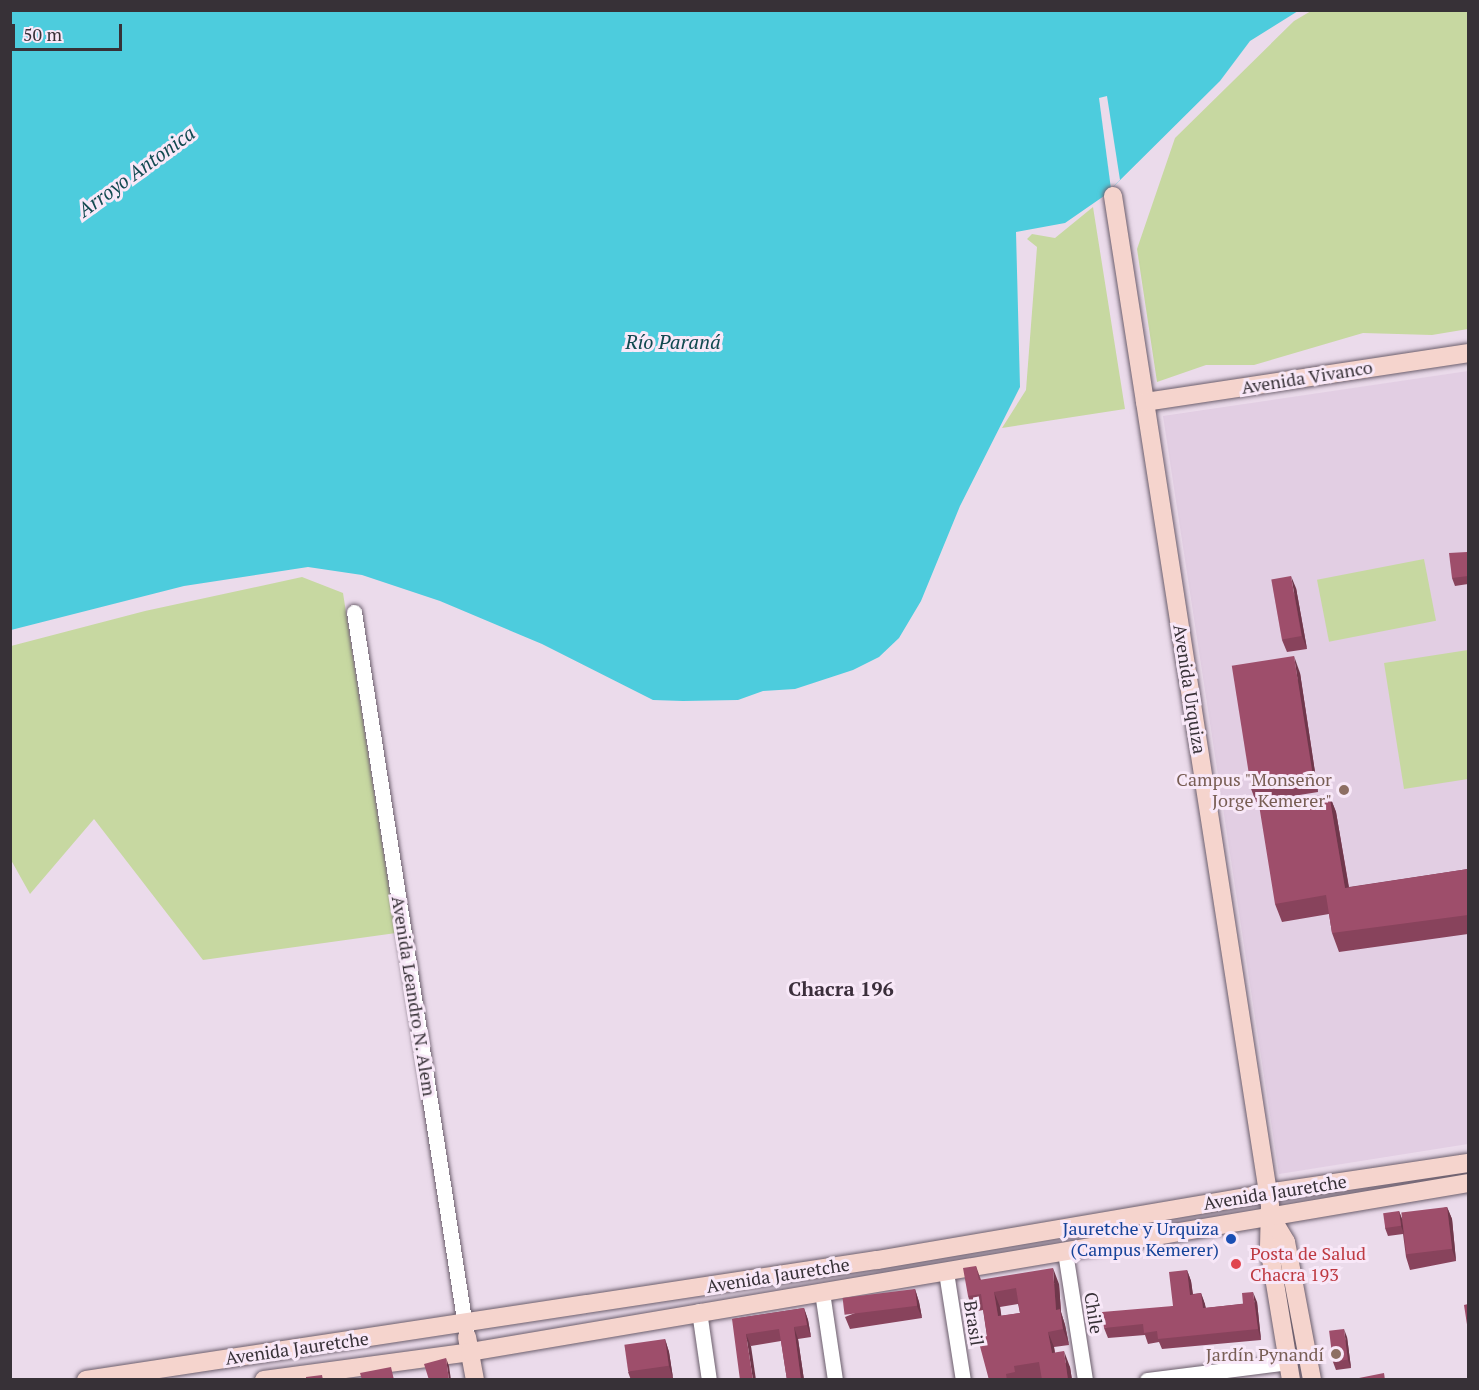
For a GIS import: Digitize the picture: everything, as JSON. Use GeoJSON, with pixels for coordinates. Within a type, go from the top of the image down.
{"type":"FeatureCollection","features":[{"type":"Feature","properties":{"kind":"main road","name":"Avenida Urquiza"},"geometry":{"type":"LineString","coordinates":[[1113,196],[1268,1193],[1271,1217],[1269,1247],[1290,1371]]}},
{"type":"Feature","properties":{"kind":"main road","name":"Avenida Vivanco"},"geometry":{"type":"LineString","coordinates":[[1145,402],[1468,353]]}},
{"type":"Feature","properties":{"kind":"main road","name":"Avenida Jauretche"},"geometry":{"type":"LineString","coordinates":[[269,1379],[467,1337],[877,1260],[1268,1193],[1468,1163]]}},
{"type":"Feature","properties":{"kind":"main road","name":"Avenida Jauretche"},"geometry":{"type":"LineString","coordinates":[[86,1380],[699,1311],[946,1272],[1468,1183]]}},
{"type":"Feature","properties":{"kind":"main road","name":"Avenida Urquiza"},"geometry":{"type":"LineString","coordinates":[[1271,1217],[1286,1242],[1312,1380]]}},
{"type":"Feature","properties":{"kind":"main road","name":"Avenida Leandro N. Alem"},"geometry":{"type":"LineString","coordinates":[[467,1337],[475,1380]]}},
{"type":"Feature","properties":{"kind":"street","name":"Avenida Leandro N. Alem"},"geometry":{"type":"LineString","coordinates":[[354,612],[467,1337]]}},
{"type":"Feature","properties":{"kind":"street","name":"Chile"},"geometry":{"type":"LineString","coordinates":[[1065,1252],[1085,1380]]}},
{"type":"Feature","properties":{"kind":"street","name":"Brasil"},"geometry":{"type":"LineString","coordinates":[[946,1272],[963,1380]]}},
{"type":"Feature","properties":{"kind":"street"},"geometry":{"type":"LineString","coordinates":[[822,1292],[835,1380]]}},
{"type":"Feature","properties":{"kind":"street"},"geometry":{"type":"LineString","coordinates":[[699,1311],[709,1380]]}},
{"type":"Feature","properties":{"kind":"street"},"geometry":{"type":"LineString","coordinates":[[1147,1380],[1290,1371]]}},
{"type":"Feature","properties":{"kind":"shaded area","name":"Campus \"Monseñor Jorge Kemerer\""},"geometry":{"type":"Polygon","coordinates":[[[1468,371],[1468,1144],[1279,1174],[1163,416],[1468,371]]]}},
{"type":"Feature","properties":{"kind":"green space"},"geometry":{"type":"Polygon","coordinates":[[[1311,11],[1468,11],[1468,329],[1432,335],[1363,333],[1254,365],[1206,365],[1157,382],[1137,249],[1175,138],[1294,21],[1311,11]]]}},
{"type":"Feature","properties":{"kind":"green space"},"geometry":{"type":"Polygon","coordinates":[[[1093,207],[1125,409],[1002,428],[1026,390],[1037,247],[1027,239],[1032,234],[1055,238],[1093,207]]]}},
{"type":"Feature","properties":{"kind":"green space"},"geometry":{"type":"Polygon","coordinates":[[[1424,559],[1436,621],[1329,642],[1317,580],[1424,559]]]}},
{"type":"Feature","properties":{"kind":"green space"},"geometry":{"type":"Polygon","coordinates":[[[302,577],[343,593],[396,933],[203,960],[94,819],[30,894],[11,860],[11,646],[145,611],[302,577]]]}},
{"type":"Feature","properties":{"kind":"green space"},"geometry":{"type":"Polygon","coordinates":[[[1468,650],[1468,779],[1404,789],[1384,663],[1468,650]]]}},
{"type":"Feature","properties":{"kind":"water","name":"Río Paraná"},"geometry":{"type":"Polygon","coordinates":[[[11,11],[1298,11],[1250,41],[1220,81],[1104,196],[1065,223],[1016,232],[1020,387],[960,506],[921,601],[899,638],[879,657],[853,670],[795,689],[763,691],[738,700],[683,701],[653,700],[542,644],[440,601],[362,575],[308,567],[184,586],[11,630],[11,11]]]}},
{"type":"Feature","properties":{"kind":"pier"},"geometry":{"type":"Polygon","coordinates":[[[1107,96],[1120,180],[1111,189],[1099,98],[1107,96]]]}},
{"type":"Feature","properties":{"kind":"building"},"geometry":{"type":"Polygon","coordinates":[[[1467,552],[1468,576],[1452,578],[1449,553],[1467,552]]]}},
{"type":"Feature","properties":{"kind":"building"},"geometry":{"type":"Polygon","coordinates":[[[1291,576],[1302,636],[1282,640],[1271,579],[1291,576]]]}},
{"type":"Feature","properties":{"kind":"building"},"geometry":{"type":"Polygon","coordinates":[[[1294,656],[1313,776],[1251,785],[1232,666],[1294,656]]]}},
{"type":"Feature","properties":{"kind":"building"},"geometry":{"type":"Polygon","coordinates":[[[1329,794],[1345,888],[1468,869],[1468,915],[1332,933],[1326,895],[1275,904],[1259,805],[1329,794]]]}},
{"type":"Feature","properties":{"kind":"building"},"geometry":{"type":"Polygon","coordinates":[[[1447,1207],[1452,1249],[1406,1254],[1401,1213],[1447,1207]]]}},
{"type":"Feature","properties":{"kind":"building"},"geometry":{"type":"Polygon","coordinates":[[[1399,1211],[1401,1226],[1385,1228],[1383,1213],[1399,1211]]]}},
{"type":"Feature","properties":{"kind":"building"},"geometry":{"type":"Polygon","coordinates":[[[976,1266],[979,1280],[1053,1268],[1056,1310],[1060,1309],[1063,1329],[1048,1332],[1052,1353],[1064,1351],[1068,1380],[1042,1380],[1039,1362],[1014,1366],[1015,1372],[1006,1374],[1007,1380],[989,1380],[978,1339],[987,1336],[981,1294],[968,1296],[963,1268],[976,1266]],[[1016,1288],[994,1292],[998,1316],[1020,1313],[1016,1288]]]}},
{"type":"Feature","properties":{"kind":"building"},"geometry":{"type":"Polygon","coordinates":[[[1187,1270],[1190,1295],[1201,1293],[1203,1308],[1243,1304],[1242,1293],[1253,1292],[1258,1329],[1158,1339],[1157,1331],[1144,1333],[1143,1324],[1104,1328],[1102,1312],[1173,1306],[1169,1272],[1187,1270]]]}},
{"type":"Feature","properties":{"kind":"building"},"geometry":{"type":"Polygon","coordinates":[[[915,1289],[917,1306],[845,1315],[843,1298],[915,1289]]]}},
{"type":"Feature","properties":{"kind":"building"},"geometry":{"type":"Polygon","coordinates":[[[1468,1304],[1468,1331],[1464,1305],[1468,1304]]]}},
{"type":"Feature","properties":{"kind":"building"},"geometry":{"type":"Polygon","coordinates":[[[804,1308],[807,1325],[794,1327],[801,1380],[787,1380],[779,1329],[746,1334],[753,1380],[740,1380],[732,1319],[804,1308]]]}},
{"type":"Feature","properties":{"kind":"building"},"geometry":{"type":"Polygon","coordinates":[[[1344,1329],[1348,1360],[1333,1362],[1329,1331],[1344,1329]]]}},
{"type":"Feature","properties":{"kind":"building"},"geometry":{"type":"Polygon","coordinates":[[[665,1339],[669,1366],[628,1371],[624,1345],[665,1339]]]}},
{"type":"Feature","properties":{"kind":"building"},"geometry":{"type":"Polygon","coordinates":[[[446,1358],[449,1380],[429,1380],[424,1364],[446,1358]]]}},
{"type":"Feature","properties":{"kind":"building"},"geometry":{"type":"Polygon","coordinates":[[[391,1367],[394,1380],[362,1380],[360,1373],[391,1367]]]}},
{"type":"Feature","properties":{"kind":"building"},"geometry":{"type":"Polygon","coordinates":[[[1384,1373],[1385,1380],[1359,1380],[1359,1378],[1384,1373]]]}},
{"type":"Feature","properties":{"kind":"building"},"geometry":{"type":"Polygon","coordinates":[[[322,1375],[323,1380],[306,1380],[306,1377],[322,1375]]]}},
{"type":"Feature","properties":{"kind":"place","name":"Campus \"Monseñor Jorge Kemerer\""},"geometry":{"type":"Point","coordinates":[1344,790]}},
{"type":"Feature","properties":{"kind":"place","name":"Jauretche y Urquiza (Campus Kemerer)"},"geometry":{"type":"Point","coordinates":[1231,1239]}},
{"type":"Feature","properties":{"kind":"place","name":"Posta de Salud Chacra 193"},"geometry":{"type":"Point","coordinates":[1236,1264]}},
{"type":"Feature","properties":{"kind":"place","name":"Jardín Pynandí"},"geometry":{"type":"Point","coordinates":[1336,1354]}},
{"type":"Feature","properties":{"kind":"district","name":"Chacra 196"},"geometry":{"type":"Point","coordinates":[841,988]}},
{"type":"Feature","properties":{"kind":"water label","name":"Arroyo Antonica"},"geometry":{"type":"Point","coordinates":[136,171]}}]}
